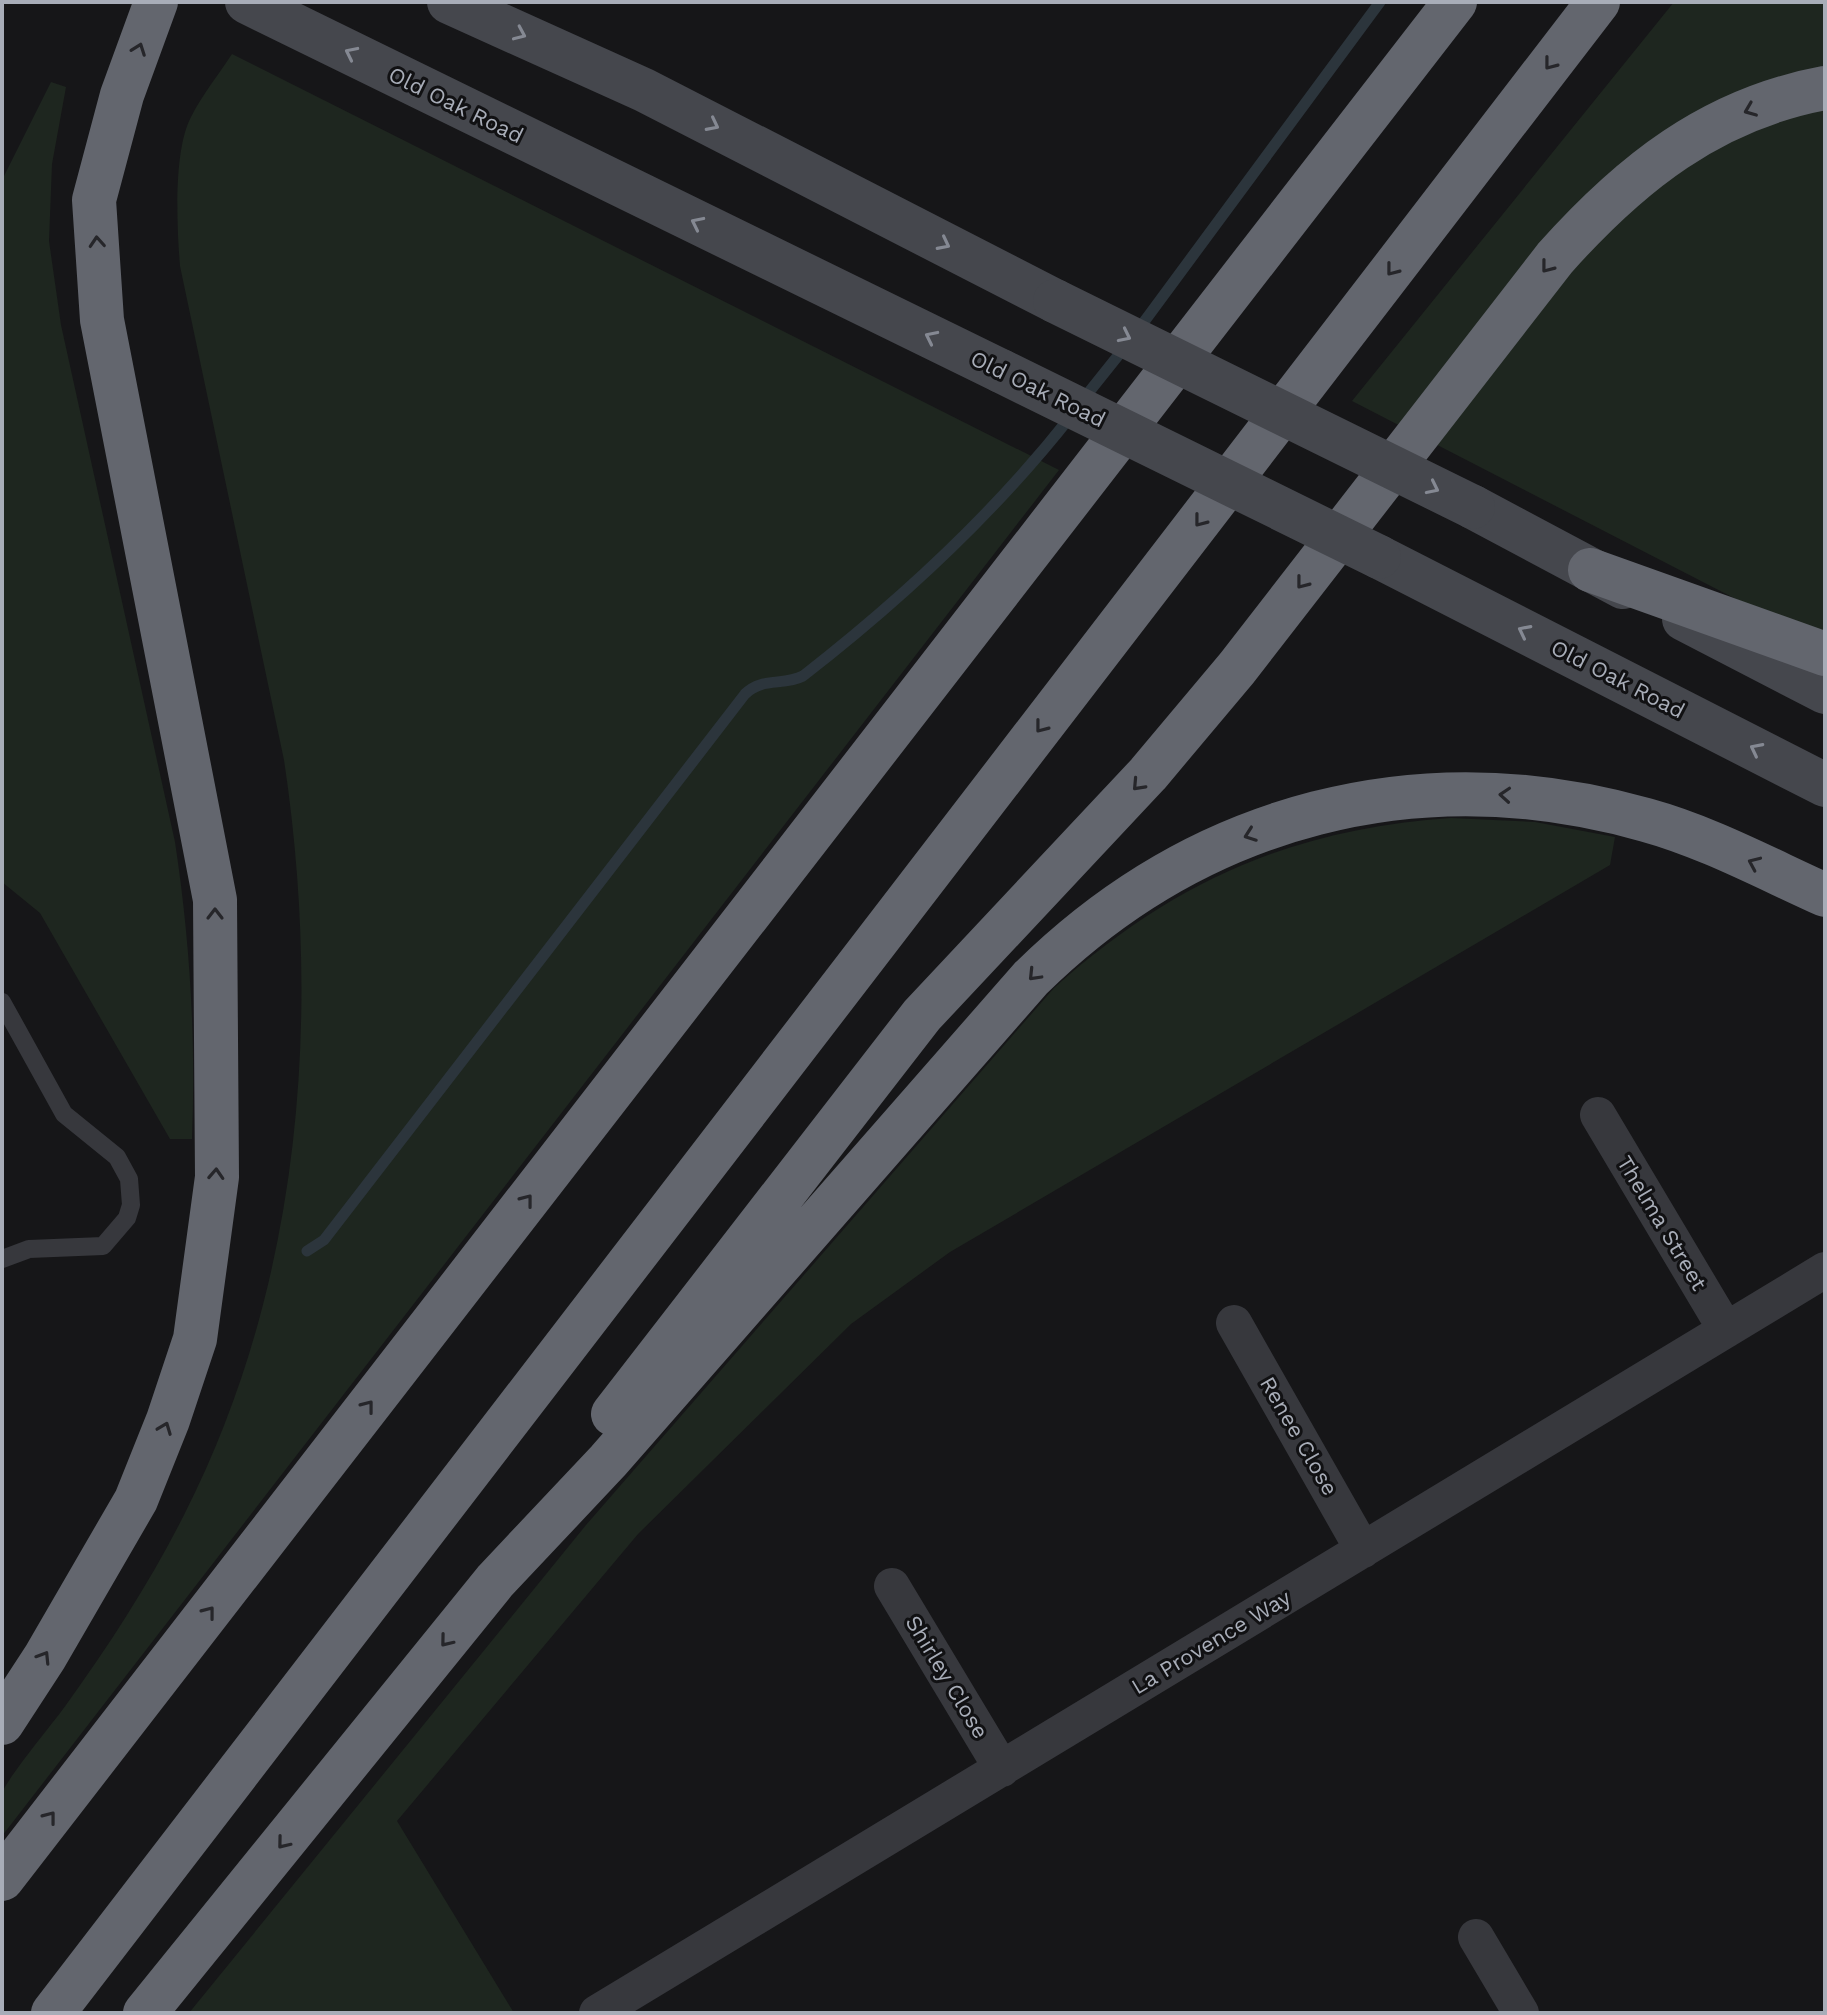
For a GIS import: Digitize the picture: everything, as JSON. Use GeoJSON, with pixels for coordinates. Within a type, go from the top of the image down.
{"type":"FeatureCollection","features":[{"type":"Feature","properties":{"kind":"highway"},"geometry":{"type":"LineString","coordinates":[[2,1723],[136,1500],[168,1420],[195,1339],[217,1177],[215,900],[102,320],[94,200],[122,95],[156,2]]}},
{"type":"Feature","properties":{"kind":"highway"},"geometry":{"type":"LineString","coordinates":[[2,1879],[1455,2]]}},
{"type":"Feature","properties":{"kind":"highway"},"geometry":{"type":"LineString","coordinates":[[53,2013],[1598,2]]}},
{"type":"Feature","properties":{"kind":"highway"},"geometry":{"type":"LineString","coordinates":[[495,1581],[576,1462],[922,1015],[1168,751],[1237,668],[1555,258],[1602,206],[1676,149],[1724,121],[1771,101],[1825,88]]}},
{"type":"Feature","properties":{"kind":"highway"},"geometry":{"type":"LineString","coordinates":[[1590,570],[1825,654]]}},
{"type":"Feature","properties":{"kind":"highway"},"geometry":{"type":"LineString","coordinates":[[145,2013],[495,1581],[608,1461],[1031,978],[1074,935],[1177,866],[1308,815],[1426,794],[1504,795],[1565,802],[1648,820],[1704,841],[1825,895]]}},
{"type":"Feature","properties":{"kind":"main road","name":"Old Oak Road"},"geometry":{"type":"LineString","coordinates":[[247,2],[1379,557],[1825,785]]}},
{"type":"Feature","properties":{"kind":"main road"},"geometry":{"type":"LineString","coordinates":[[449,2],[644,90],[1055,301],[1473,507],[1825,692]]}},
{"type":"Feature","properties":{"kind":"street","name":"Thelma Street"},"geometry":{"type":"LineString","coordinates":[[1598,1115],[1726,1330]]}},
{"type":"Feature","properties":{"kind":"street","name":"La Provence Way"},"geometry":{"type":"LineString","coordinates":[[597,2013],[1825,1270]]}},
{"type":"Feature","properties":{"kind":"street","name":"Renee Close"},"geometry":{"type":"LineString","coordinates":[[1234,1323],[1363,1550]]}},
{"type":"Feature","properties":{"kind":"street","name":"Shirley Close"},"geometry":{"type":"LineString","coordinates":[[892,1586],[1002,1769]]}},
{"type":"Feature","properties":{"kind":"street"},"geometry":{"type":"LineString","coordinates":[[1476,1937],[1521,2013]]}},
{"type":"Feature","properties":{"kind":"lane"},"geometry":{"type":"LineString","coordinates":[[2,1002],[64,1114],[117,1157],[132,1192],[127,1218],[113,1239],[103,1246],[29,1249],[2,1259]]}},
{"type":"Feature","properties":{"kind":"shaded area"},"geometry":{"type":"Polygon","coordinates":[[[1674,2],[1825,2],[1825,645],[1352,401],[1674,2]]]}},
{"type":"Feature","properties":{"kind":"shaded area"},"geometry":{"type":"Polygon","coordinates":[[[232,54],[1059,470],[2,1836],[1,1798],[6,1785],[114,1636],[171,1540],[224,1426],[255,1335],[278,1241],[292,1146],[300,1049],[301,952],[295,856],[284,760],[179,250],[179,169],[185,132],[200,101],[232,54]]]}},
{"type":"Feature","properties":{"kind":"shaded area"},"geometry":{"type":"Polygon","coordinates":[[[51,82],[66,87],[52,164],[49,241],[61,325],[175,842],[191,990],[192,1139],[170,1139],[40,913],[2,882],[2,180],[51,82]]]}},
{"type":"Feature","properties":{"kind":"shaded area"},"geometry":{"type":"Polygon","coordinates":[[[1451,818],[1535,822],[1615,837],[1610,865],[950,1252],[851,1324],[638,1534],[397,1821],[514,2013],[189,2013],[586,1525],[1054,988],[1144,918],[1237,867],[1338,834],[1451,818]]]}},
{"type":"Feature","properties":{"kind":"waterway"},"geometry":{"type":"LineString","coordinates":[[1138,330],[1380,2]]}},
{"type":"Feature","properties":{"kind":"waterway"},"geometry":{"type":"LineString","coordinates":[[1081,402],[1125,347]]}},
{"type":"Feature","properties":{"kind":"waterway"},"geometry":{"type":"LineString","coordinates":[[307,1251],[324,1240],[745,694],[758,685],[803,676],[876,617],[978,521],[1071,416]]}}]}
